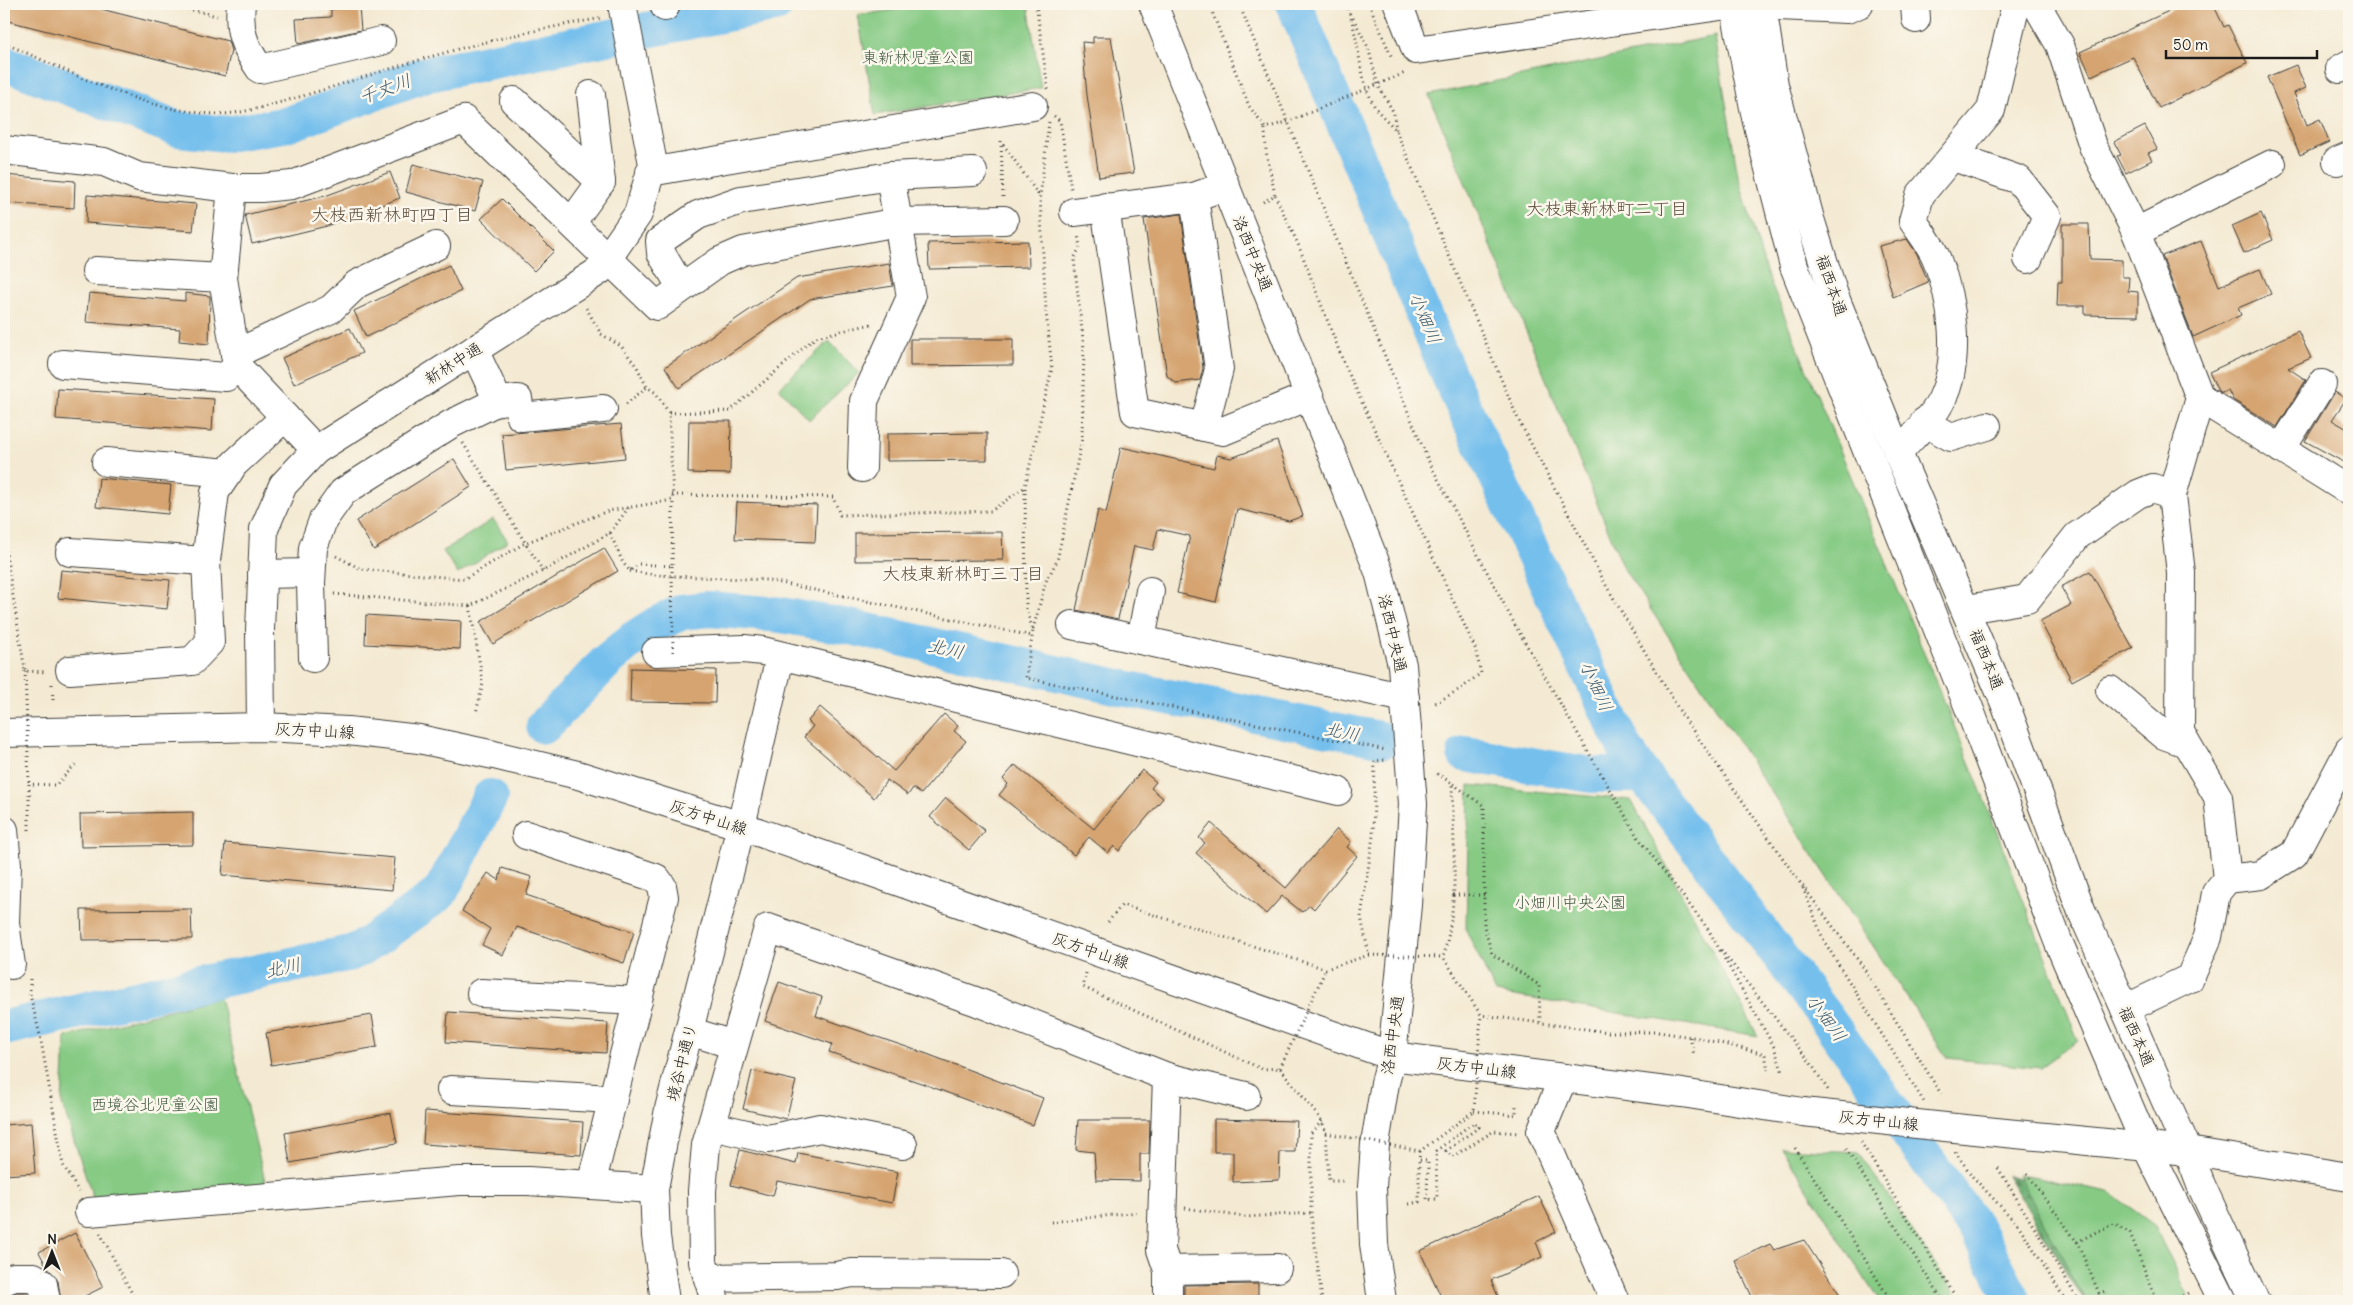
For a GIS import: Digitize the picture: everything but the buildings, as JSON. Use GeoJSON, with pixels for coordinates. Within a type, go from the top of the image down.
{"type":"FeatureCollection","features":[{"type":"Feature","properties":{"kind":"street","name":"洛西中央通"},"geometry":{"type":"LineString","coordinates":[[1153,4],[1379,572],[1402,665],[1414,804],[1407,905],[1392,1056],[1385,1083],[1375,1144],[1372,1187],[1374,1244],[1382,1301]]}},
{"type":"Feature","properties":{"kind":"street"},"geometry":{"type":"LineString","coordinates":[[1398,4],[1416,50],[1600,14],[1734,4],[1847,9],[1859,4]]}},
{"type":"Feature","properties":{"kind":"street","name":"福西本通"},"geometry":{"type":"LineString","coordinates":[[1734,4],[1756,118],[1794,266],[1971,713],[2058,941],[2147,1148],[2223,1301]]}},
{"type":"Feature","properties":{"kind":"street"},"geometry":{"type":"LineString","coordinates":[[1898,453],[1941,401],[1951,376],[1952,335],[1948,296],[1937,259],[1913,221],[1920,195],[1954,157],[1991,110],[2016,4]]}},
{"type":"Feature","properties":{"kind":"street"},"geometry":{"type":"LineString","coordinates":[[2036,4],[2060,45],[2093,146],[2136,232],[2200,398],[2349,491]]}},
{"type":"Feature","properties":{"kind":"street","name":"福西本通"},"geometry":{"type":"LineString","coordinates":[[1762,5],[1774,85],[1810,219],[1834,295],[1898,453],[1967,609],[2004,700],[2082,912],[2201,1185],[2255,1301]]}},
{"type":"Feature","properties":{"kind":"street"},"geometry":{"type":"LineString","coordinates":[[240,12],[245,48],[260,69],[381,41]]}},
{"type":"Feature","properties":{"kind":"street","name":"新林中通"},"geometry":{"type":"LineString","coordinates":[[261,727],[260,630],[264,529],[283,485],[316,450],[599,271],[638,214],[652,164],[624,15]]}},
{"type":"Feature","properties":{"kind":"street"},"geometry":{"type":"LineString","coordinates":[[572,222],[601,182],[592,95]]}},
{"type":"Feature","properties":{"kind":"street"},"geometry":{"type":"LineString","coordinates":[[650,172],[1041,100]]}},
{"type":"Feature","properties":{"kind":"street"},"geometry":{"type":"LineString","coordinates":[[514,101],[601,182]]}},
{"type":"Feature","properties":{"kind":"street"},"geometry":{"type":"LineString","coordinates":[[4,150],[104,162],[139,177],[232,188],[292,185],[464,120],[609,257],[657,306],[681,286],[720,261],[744,251],[898,222],[1004,220]]}},
{"type":"Feature","properties":{"kind":"street"},"geometry":{"type":"LineString","coordinates":[[1954,157],[2019,180],[2047,216],[2028,259]]}},
{"type":"Feature","properties":{"kind":"street"},"geometry":{"type":"LineString","coordinates":[[2136,232],[2272,164]]}},
{"type":"Feature","properties":{"kind":"street"},"geometry":{"type":"LineString","coordinates":[[681,286],[661,253],[660,240],[698,215],[741,200],[890,176],[973,172]]}},
{"type":"Feature","properties":{"kind":"street"},"geometry":{"type":"LineString","coordinates":[[862,468],[864,401],[911,297],[890,176]]}},
{"type":"Feature","properties":{"kind":"street"},"geometry":{"type":"LineString","coordinates":[[1074,212],[1194,197],[1226,186]]}},
{"type":"Feature","properties":{"kind":"street"},"geometry":{"type":"LineString","coordinates":[[232,188],[223,278],[236,360],[316,450]]}},
{"type":"Feature","properties":{"kind":"street"},"geometry":{"type":"LineString","coordinates":[[1194,197],[1220,369],[1204,426]]}},
{"type":"Feature","properties":{"kind":"street"},"geometry":{"type":"LineString","coordinates":[[1105,207],[1135,412],[1223,431],[1309,396]]}},
{"type":"Feature","properties":{"kind":"street"},"geometry":{"type":"LineString","coordinates":[[63,364],[226,377],[236,360],[331,309],[356,284],[436,246]]}},
{"type":"Feature","properties":{"kind":"street"},"geometry":{"type":"LineString","coordinates":[[96,271],[223,278]]}},
{"type":"Feature","properties":{"kind":"street"},"geometry":{"type":"LineString","coordinates":[[474,350],[498,401]]}},
{"type":"Feature","properties":{"kind":"street"},"geometry":{"type":"LineString","coordinates":[[2281,449],[2322,384]]}},
{"type":"Feature","properties":{"kind":"street"},"geometry":{"type":"LineString","coordinates":[[2125,1009],[2190,978],[2208,937],[2216,893],[2227,879],[2218,797],[2180,732],[2181,573],[2172,495],[2200,398]]}},
{"type":"Feature","properties":{"kind":"street"},"geometry":{"type":"LineString","coordinates":[[313,658],[311,582],[313,548],[322,520],[343,492],[450,424],[498,401],[518,399],[521,417],[602,409]]}},
{"type":"Feature","properties":{"kind":"street"},"geometry":{"type":"LineString","coordinates":[[60,671],[192,661],[210,642],[206,561],[215,492],[234,464],[285,417]]}},
{"type":"Feature","properties":{"kind":"street"},"geometry":{"type":"LineString","coordinates":[[1924,422],[1951,437],[1987,426]]}},
{"type":"Feature","properties":{"kind":"street"},"geometry":{"type":"LineString","coordinates":[[106,462],[228,472]]}},
{"type":"Feature","properties":{"kind":"street"},"geometry":{"type":"LineString","coordinates":[[1967,609],[2026,599],[2076,536],[2138,494],[2153,488],[2172,495]]}},
{"type":"Feature","properties":{"kind":"street"},"geometry":{"type":"LineString","coordinates":[[70,552],[206,561]]}},
{"type":"Feature","properties":{"kind":"street"},"geometry":{"type":"LineString","coordinates":[[262,574],[311,582]]}},
{"type":"Feature","properties":{"kind":"street"},"geometry":{"type":"LineString","coordinates":[[1141,640],[1150,591]]}},
{"type":"Feature","properties":{"kind":"street"},"geometry":{"type":"LineString","coordinates":[[1072,625],[1405,698]]}},
{"type":"Feature","properties":{"kind":"street"},"geometry":{"type":"LineString","coordinates":[[664,652],[744,649],[763,651],[780,657],[1338,790]]}},
{"type":"Feature","properties":{"kind":"street","name":"境谷中通り"},"geometry":{"type":"LineString","coordinates":[[665,1301],[656,1236],[654,1189],[669,1109],[741,826],[780,657]]}},
{"type":"Feature","properties":{"kind":"street"},"geometry":{"type":"LineString","coordinates":[[2110,690],[2164,735],[2186,743]]}},
{"type":"Feature","properties":{"kind":"street","name":"灰方中山線"},"geometry":{"type":"LineString","coordinates":[[4,733],[261,727],[348,731],[419,740],[478,751],[578,775],[741,826],[1392,1056],[1803,1112],[1953,1137],[2188,1152],[2349,1177]]}},
{"type":"Feature","properties":{"kind":"street"},"geometry":{"type":"LineString","coordinates":[[2227,879],[2262,876],[2294,854],[2349,750]]}},
{"type":"Feature","properties":{"kind":"street"},"geometry":{"type":"LineString","coordinates":[[4,830],[7,865],[5,924],[11,965]]}},
{"type":"Feature","properties":{"kind":"street"},"geometry":{"type":"LineString","coordinates":[[526,835],[656,878],[662,886],[664,897],[592,1185]]}},
{"type":"Feature","properties":{"kind":"street"},"geometry":{"type":"LineString","coordinates":[[1001,1274],[852,1273],[712,1290],[703,1262],[702,1191],[706,1145],[768,928],[975,1001],[1167,1077],[1246,1096]]}},
{"type":"Feature","properties":{"kind":"street"},"geometry":{"type":"LineString","coordinates":[[482,993],[638,1001]]}},
{"type":"Feature","properties":{"kind":"street"},"geometry":{"type":"LineString","coordinates":[[689,1031],[734,1045]]}},
{"type":"Feature","properties":{"kind":"street"},"geometry":{"type":"LineString","coordinates":[[1167,1077],[1161,1250],[1168,1270],[1168,1301]]}},
{"type":"Feature","properties":{"kind":"street"},"geometry":{"type":"LineString","coordinates":[[1563,1078],[1541,1131],[1615,1301]]}},
{"type":"Feature","properties":{"kind":"street"},"geometry":{"type":"LineString","coordinates":[[451,1090],[613,1099]]}},
{"type":"Feature","properties":{"kind":"street"},"geometry":{"type":"LineString","coordinates":[[712,1126],[768,1139],[820,1128],[903,1145]]}},
{"type":"Feature","properties":{"kind":"street"},"geometry":{"type":"LineString","coordinates":[[89,1212],[459,1181],[528,1181],[654,1189]]}},
{"type":"Feature","properties":{"kind":"street"},"geometry":{"type":"LineString","coordinates":[[1168,1270],[1277,1268]]}},
{"type":"Feature","properties":{"kind":"street"},"geometry":{"type":"LineString","coordinates":[[4,1281],[14,1277],[34,1277],[43,1284],[46,1301]]}},
{"type":"Feature","properties":{"kind":"path"},"geometry":{"type":"LineString","coordinates":[[168,4],[240,12]]}},
{"type":"Feature","properties":{"kind":"path"},"geometry":{"type":"LineString","coordinates":[[1036,4],[1041,100]]}},
{"type":"Feature","properties":{"kind":"path"},"geometry":{"type":"LineString","coordinates":[[1209,4],[1249,106],[1265,128],[1266,151],[1275,195],[1298,244],[1346,370],[1475,648],[1482,673],[1462,688],[1432,705]]}},
{"type":"Feature","properties":{"kind":"path"},"geometry":{"type":"LineString","coordinates":[[1239,4],[1428,460],[1515,625],[1636,836],[1708,929],[1774,1047],[1783,1073]]}},
{"type":"Feature","properties":{"kind":"path"},"geometry":{"type":"LineString","coordinates":[[1346,4],[1368,47],[1378,85],[1394,113],[1396,130],[1518,419],[1607,587],[1682,715],[1801,884],[1861,964],[1941,1094]]}},
{"type":"Feature","properties":{"kind":"path"},"geometry":{"type":"LineString","coordinates":[[1351,16],[1362,71],[1375,108],[1396,130]]}},
{"type":"Feature","properties":{"kind":"path"},"geometry":{"type":"LineString","coordinates":[[1265,128],[1287,122],[1405,73]]}},
{"type":"Feature","properties":{"kind":"path"},"geometry":{"type":"LineString","coordinates":[[1033,630],[1026,609],[1025,487],[1052,368],[1046,312],[1040,197],[1045,140],[1051,114],[1060,121],[1080,247],[1074,259],[1084,349],[1082,439],[1057,561],[1046,581],[1033,630],[1026,678],[1396,752]]}},
{"type":"Feature","properties":{"kind":"path"},"geometry":{"type":"LineString","coordinates":[[1004,220],[1001,141],[1040,197]]}},
{"type":"Feature","properties":{"kind":"path"},"geometry":{"type":"LineString","coordinates":[[1263,202],[1275,195]]}},
{"type":"Feature","properties":{"kind":"path"},"geometry":{"type":"LineString","coordinates":[[570,289],[582,300],[601,334],[621,346],[637,367],[647,387],[656,393],[669,414],[673,500],[672,566],[664,652]]}},
{"type":"Feature","properties":{"kind":"path"},"geometry":{"type":"LineString","coordinates":[[669,414],[730,411],[816,337],[901,318]]}},
{"type":"Feature","properties":{"kind":"path"},"geometry":{"type":"LineString","coordinates":[[450,424],[542,571]]}},
{"type":"Feature","properties":{"kind":"path"},"geometry":{"type":"LineString","coordinates":[[672,495],[833,497],[840,514],[859,514],[991,511],[1025,487]]}},
{"type":"Feature","properties":{"kind":"path"},"geometry":{"type":"LineString","coordinates":[[361,569],[464,579],[525,543],[608,511],[673,500]]}},
{"type":"Feature","properties":{"kind":"path"},"geometry":{"type":"LineString","coordinates":[[311,582],[470,606],[542,571],[610,533],[629,507]]}},
{"type":"Feature","properties":{"kind":"path"},"geometry":{"type":"LineString","coordinates":[[610,533],[623,562],[630,571],[654,575],[767,580],[1032,636]]}},
{"type":"Feature","properties":{"kind":"path"},"geometry":{"type":"LineString","coordinates":[[4,540],[25,671],[29,784],[56,785],[75,765]]}},
{"type":"Feature","properties":{"kind":"path"},"geometry":{"type":"LineString","coordinates":[[630,571],[638,564],[672,566]]}},
{"type":"Feature","properties":{"kind":"path"},"geometry":{"type":"LineString","coordinates":[[470,606],[483,683],[476,713]]}},
{"type":"Feature","properties":{"kind":"path"},"geometry":{"type":"LineString","coordinates":[[4,659],[6,701]]}},
{"type":"Feature","properties":{"kind":"path"},"geometry":{"type":"LineString","coordinates":[[25,671],[60,671]]}},
{"type":"Feature","properties":{"kind":"path"},"geometry":{"type":"LineString","coordinates":[[1369,955],[1361,918],[1373,836],[1375,761],[1390,760]]}},
{"type":"Feature","properties":{"kind":"path"},"geometry":{"type":"LineString","coordinates":[[1437,774],[1484,806],[1484,926],[1492,954],[1539,985],[1540,1022]]}},
{"type":"Feature","properties":{"kind":"path"},"geometry":{"type":"LineString","coordinates":[[1452,783],[1453,895],[1449,937],[1443,957],[1481,1015],[1474,1111]]}},
{"type":"Feature","properties":{"kind":"path"},"geometry":{"type":"LineString","coordinates":[[1801,884],[1824,941],[1927,1106]]}},
{"type":"Feature","properties":{"kind":"path"},"geometry":{"type":"LineString","coordinates":[[1453,895],[1484,895]]}},
{"type":"Feature","properties":{"kind":"path"},"geometry":{"type":"LineString","coordinates":[[1108,922],[1122,905],[1326,969],[1369,955],[1443,957]]}},
{"type":"Feature","properties":{"kind":"path"},"geometry":{"type":"LineString","coordinates":[[1280,1068],[1326,969]]}},
{"type":"Feature","properties":{"kind":"path"},"geometry":{"type":"LineString","coordinates":[[1086,972],[1084,987],[1262,1068],[1280,1068]]}},
{"type":"Feature","properties":{"kind":"path"},"geometry":{"type":"LineString","coordinates":[[30,995],[40,1035],[63,1165],[136,1301]]}},
{"type":"Feature","properties":{"kind":"path"},"geometry":{"type":"LineString","coordinates":[[1481,1015],[1608,1032],[1658,1032],[1690,1037],[1765,1054],[1768,1070]]}},
{"type":"Feature","properties":{"kind":"path"},"geometry":{"type":"LineString","coordinates":[[1690,1037],[1694,1055]]}},
{"type":"Feature","properties":{"kind":"path"},"geometry":{"type":"LineString","coordinates":[[1280,1068],[1322,1121],[1326,1133],[1329,1181],[1344,1181]]}},
{"type":"Feature","properties":{"kind":"path"},"geometry":{"type":"LineString","coordinates":[[1408,1204],[1419,1202],[1420,1151],[1474,1111],[1516,1115],[1516,1106]]}},
{"type":"Feature","properties":{"kind":"path"},"geometry":{"type":"LineString","coordinates":[[1322,1121],[1311,1133],[1311,1213],[1322,1301]]}},
{"type":"Feature","properties":{"kind":"path"},"geometry":{"type":"LineString","coordinates":[[1419,1160],[1428,1160],[1427,1200],[1437,1199],[1436,1151],[1474,1122],[1479,1127],[1446,1151],[1452,1157],[1494,1131],[1518,1134],[1519,1125]]}},
{"type":"Feature","properties":{"kind":"path"},"geometry":{"type":"LineString","coordinates":[[1326,1133],[1420,1151]]}},
{"type":"Feature","properties":{"kind":"path"},"geometry":{"type":"LineString","coordinates":[[1953,1137],[1973,1177],[2019,1226],[2066,1301]]}},
{"type":"Feature","properties":{"kind":"path"},"geometry":{"type":"LineString","coordinates":[[1796,1148],[1892,1301]]}},
{"type":"Feature","properties":{"kind":"path"},"geometry":{"type":"LineString","coordinates":[[1846,1150],[1943,1301]]}},
{"type":"Feature","properties":{"kind":"path"},"geometry":{"type":"LineString","coordinates":[[1998,1168],[2079,1301]]}},
{"type":"Feature","properties":{"kind":"path"},"geometry":{"type":"LineString","coordinates":[[2027,1173],[2077,1242],[2099,1293],[2106,1292],[2111,1301]]}},
{"type":"Feature","properties":{"kind":"path"},"geometry":{"type":"LineString","coordinates":[[2077,1242],[2114,1223],[2130,1233],[2157,1301]]}},
{"type":"Feature","properties":{"kind":"path"},"geometry":{"type":"LineString","coordinates":[[2174,1301],[2190,1292]]}},
{"type":"Feature","properties":{"kind":"green space","name":"東新林児童公園"},"geometry":{"type":"Polygon","coordinates":[[[938,4],[1028,4],[1041,88],[875,115],[858,15],[938,4]]]}},
{"type":"Feature","properties":{"kind":"green space"},"geometry":{"type":"Polygon","coordinates":[[[1715,36],[1738,176],[1766,271],[1976,779],[2078,1040],[2040,1068],[1947,1058],[1624,569],[1429,95],[1715,36]]]}},
{"type":"Feature","properties":{"kind":"green space"},"geometry":{"type":"Polygon","coordinates":[[[829,341],[859,373],[809,420],[779,388],[829,341]]]}},
{"type":"Feature","properties":{"kind":"green space"},"geometry":{"type":"Polygon","coordinates":[[[493,519],[508,541],[458,574],[443,551],[493,519]]]}},
{"type":"Feature","properties":{"kind":"green space","name":"小畑川中央公園"},"geometry":{"type":"Polygon","coordinates":[[[1469,785],[1631,800],[1758,1036],[1496,993],[1466,930],[1469,785]]]}},
{"type":"Feature","properties":{"kind":"green space","name":"西境谷北児童公園"},"geometry":{"type":"Polygon","coordinates":[[[220,997],[266,1185],[95,1204],[62,1104],[65,1037],[220,997]]]}},
{"type":"Feature","properties":{"kind":"green space"},"geometry":{"type":"Polygon","coordinates":[[[1781,1148],[1858,1152],[1961,1301],[1879,1301],[1781,1148]]]}},
{"type":"Feature","properties":{"kind":"green space"},"geometry":{"type":"Polygon","coordinates":[[[2018,1174],[2109,1192],[2154,1225],[2191,1301],[2086,1301],[2018,1174]]]}},
{"type":"Feature","properties":{"kind":"green space"},"geometry":{"type":"Polygon","coordinates":[[[2007,1175],[2023,1179],[2095,1301],[2084,1301],[2007,1175]]]}},
{"type":"Feature","properties":{"kind":"waterway","name":"千丈川"},"geometry":{"type":"LineString","coordinates":[[4,63],[178,129],[227,134],[289,124],[423,75],[776,4]]}},
{"type":"Feature","properties":{"kind":"waterway","name":"小畑川"},"geometry":{"type":"LineString","coordinates":[[1294,4],[1450,378],[1625,748],[1643,775],[1824,1015],[1977,1230],[2014,1301]]}},
{"type":"Feature","properties":{"kind":"waterway","name":"北川"},"geometry":{"type":"LineString","coordinates":[[544,726],[608,660],[632,640],[657,624],[682,612],[708,609],[781,615],[855,628],[1123,688],[1384,740]]}},
{"type":"Feature","properties":{"kind":"waterway","name":"北川"},"geometry":{"type":"LineString","coordinates":[[1465,754],[1592,775],[1643,775]]}},
{"type":"Feature","properties":{"kind":"waterway","name":"北川"},"geometry":{"type":"LineString","coordinates":[[4,1028],[189,986],[351,953],[366,946],[440,893],[490,797]]}},
{"type":"Feature","properties":{"kind":"district","name":"大枝東新林町二丁目"},"geometry":{"type":"Point","coordinates":[1607,209]}},
{"type":"Feature","properties":{"kind":"district","name":"大枝西新林町四丁目"},"geometry":{"type":"Point","coordinates":[392,215]}},
{"type":"Feature","properties":{"kind":"district","name":"大枝東新林町三丁目"},"geometry":{"type":"Point","coordinates":[963,574]}}]}
